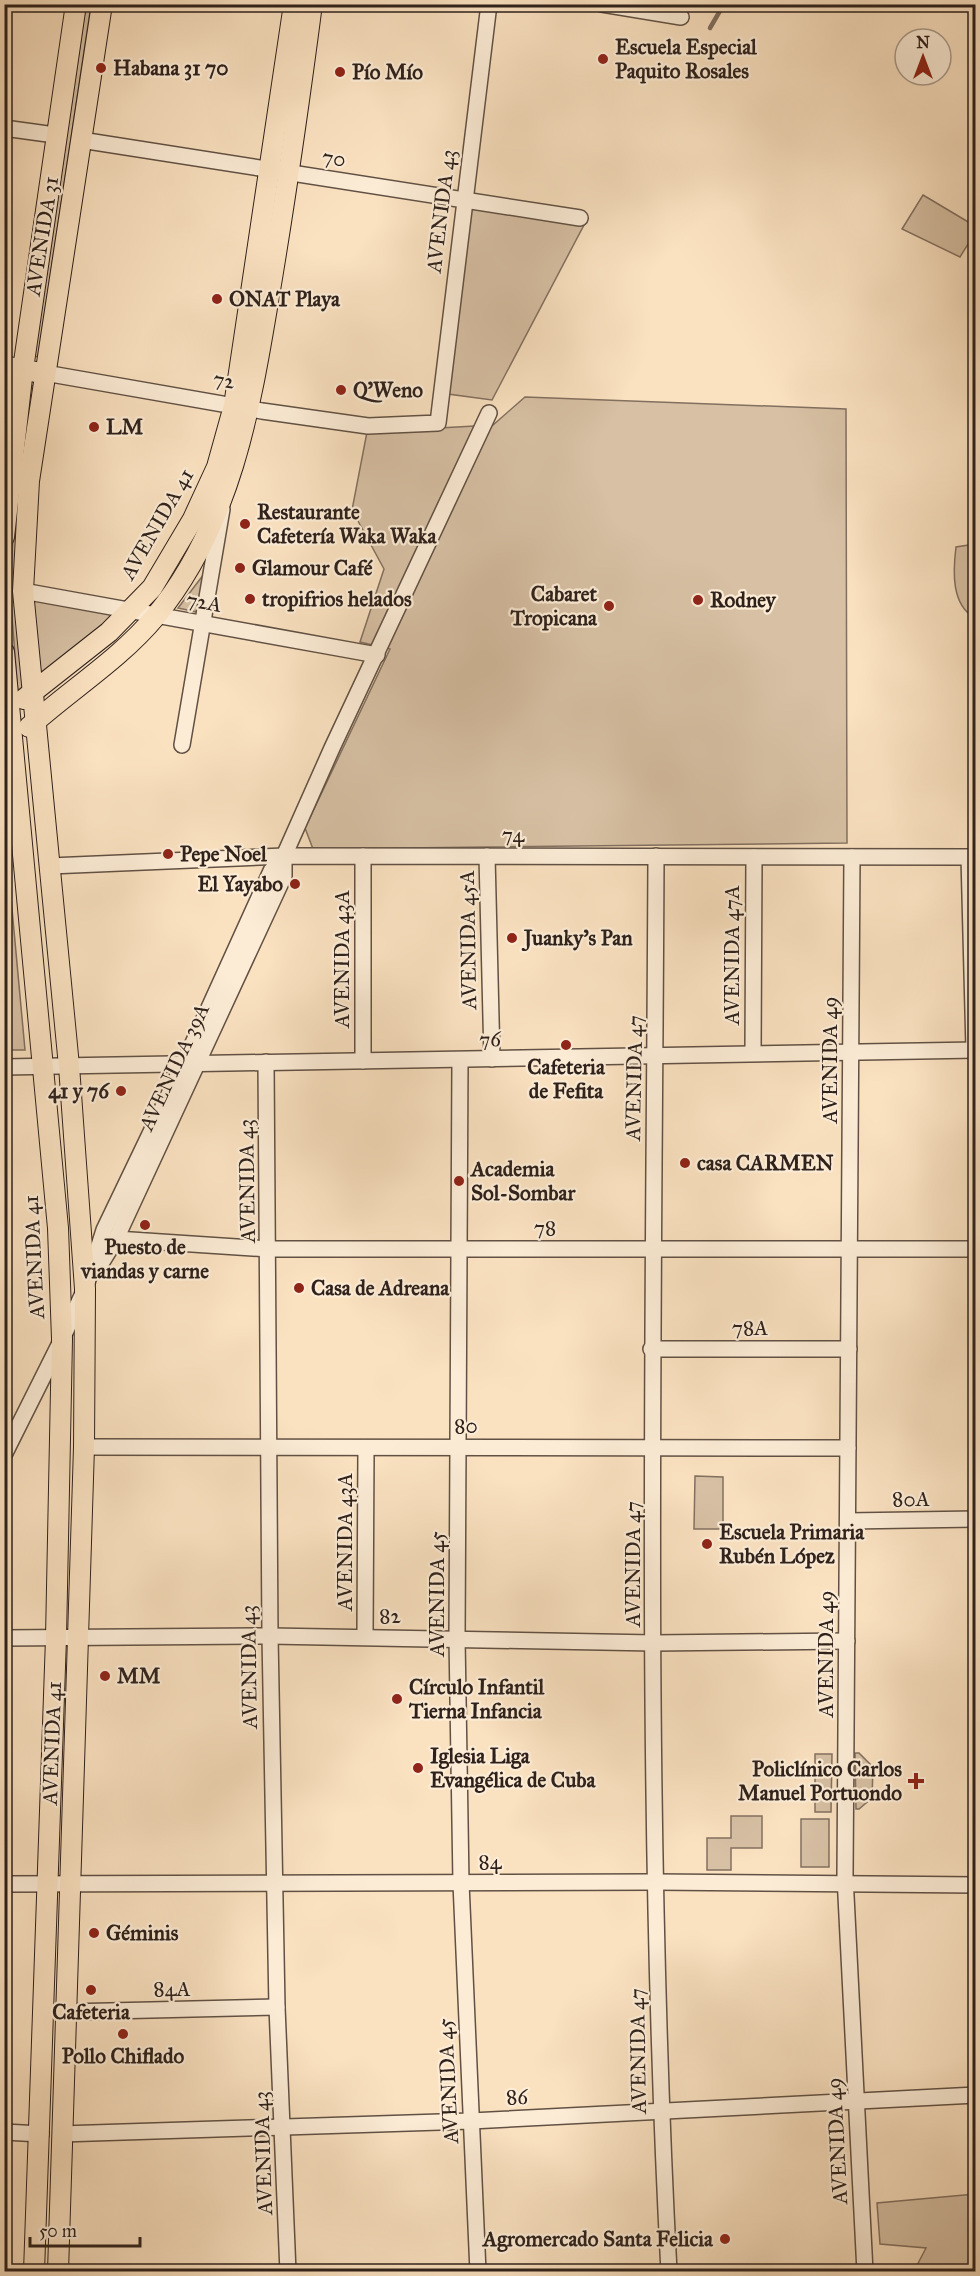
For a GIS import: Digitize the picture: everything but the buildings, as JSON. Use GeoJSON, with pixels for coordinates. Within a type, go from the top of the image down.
{"type":"FeatureCollection","features":[{"type":"Feature","properties":{"kind":"main road","name":"AVENIDA 31"},"geometry":{"type":"LineString","coordinates":[[4,537],[14,367],[56,135],[76,4]]}},
{"type":"Feature","properties":{"kind":"main road","name":"AVENIDA 31"},"geometry":{"type":"LineString","coordinates":[[35,721],[23,591],[29,481],[102,4]]}},
{"type":"Feature","properties":{"kind":"main road","name":"AVENIDA 41"},"geometry":{"type":"LineString","coordinates":[[34,2271],[56,1638],[62,1339],[58,1228],[22,828],[9,745],[8,714],[132,611],[152,588],[193,519],[242,408],[270,169],[294,4]]}},
{"type":"Feature","properties":{"kind":"main road","name":"AVENIDA 41"},"geometry":{"type":"LineString","coordinates":[[58,2271],[79,1638],[85,1289],[69,1066],[35,721],[133,640],[156,615],[207,536],[225,494],[290,172],[312,4]]}},
{"type":"Feature","properties":{"kind":"main road","name":"72"},"geometry":{"type":"LineString","coordinates":[[14,367],[45,373]]}},
{"type":"Feature","properties":{"kind":"main road"},"geometry":{"type":"LineString","coordinates":[[4,652],[8,714]]}},
{"type":"Feature","properties":{"kind":"main road"},"geometry":{"type":"LineString","coordinates":[[9,745],[35,721]]}},
{"type":"Feature","properties":{"kind":"main road"},"geometry":{"type":"LineString","coordinates":[[4,816],[22,828]]}},
{"type":"Feature","properties":{"kind":"street","name":"AVENIDA 43"},"geometry":{"type":"LineString","coordinates":[[438,423],[463,200],[489,4]]}},
{"type":"Feature","properties":{"kind":"street"},"geometry":{"type":"LineString","coordinates":[[602,4],[681,17]]}},
{"type":"Feature","properties":{"kind":"street"},"geometry":{"type":"LineString","coordinates":[[4,128],[56,135]]}},
{"type":"Feature","properties":{"kind":"street","name":"70"},"geometry":{"type":"LineString","coordinates":[[81,140],[580,218]]}},
{"type":"Feature","properties":{"kind":"street","name":"72"},"geometry":{"type":"LineString","coordinates":[[45,373],[242,408],[368,426],[438,423]]}},
{"type":"Feature","properties":{"kind":"street","name":"AVENIDA 39A"},"geometry":{"type":"LineString","coordinates":[[85,1289],[116,1239],[192,1063],[270,871],[284,856],[489,413]]}},
{"type":"Feature","properties":{"kind":"street"},"geometry":{"type":"LineString","coordinates":[[182,745],[205,624],[225,494]]}},
{"type":"Feature","properties":{"kind":"street","name":"72A"},"geometry":{"type":"LineString","coordinates":[[23,591],[377,656]]}},
{"type":"Feature","properties":{"kind":"street","name":"74"},"geometry":{"type":"LineString","coordinates":[[50,866],[284,856],[972,857]]}},
{"type":"Feature","properties":{"kind":"street","name":"AVENIDA 43A"},"geometry":{"type":"LineString","coordinates":[[363,856],[363,1061]]}},
{"type":"Feature","properties":{"kind":"street","name":"AVENIDA 45A"},"geometry":{"type":"LineString","coordinates":[[487,856],[492,1059]]}},
{"type":"Feature","properties":{"kind":"street","name":"AVENIDA 47"},"geometry":{"type":"LineString","coordinates":[[656,856],[651,1349],[660,2110],[669,2271]]}},
{"type":"Feature","properties":{"kind":"street","name":"AVENIDA 47A"},"geometry":{"type":"LineString","coordinates":[[753,1053],[754,857]]}},
{"type":"Feature","properties":{"kind":"street","name":"AVENIDA 49"},"geometry":{"type":"LineString","coordinates":[[852,857],[846,1884],[855,2101],[866,2271]]}},
{"type":"Feature","properties":{"kind":"street"},"geometry":{"type":"LineString","coordinates":[[972,857],[975,1050]]}},
{"type":"Feature","properties":{"kind":"street","name":"76"},"geometry":{"type":"LineString","coordinates":[[4,1067],[975,1050]]}},
{"type":"Feature","properties":{"kind":"street","name":"AVENIDA 45"},"geometry":{"type":"LineString","coordinates":[[460,1060],[458,1638],[461,1883],[478,2271]]}},
{"type":"Feature","properties":{"kind":"street","name":"AVENIDA 43"},"geometry":{"type":"LineString","coordinates":[[267,1062],[269,1250],[267,1445],[274,1884],[288,2271]]}},
{"type":"Feature","properties":{"kind":"street","name":"AVENIDA 39A"},"geometry":{"type":"LineString","coordinates":[[4,1455],[85,1289],[104,1230],[192,1063]]}},
{"type":"Feature","properties":{"kind":"street","name":"78"},"geometry":{"type":"LineString","coordinates":[[116,1239],[269,1250],[975,1249]]}},
{"type":"Feature","properties":{"kind":"street","name":"78A"},"geometry":{"type":"LineString","coordinates":[[651,1349],[849,1349]]}},
{"type":"Feature","properties":{"kind":"street","name":"80"},"geometry":{"type":"LineString","coordinates":[[84,1447],[267,1445],[366,1448],[848,1448]]}},
{"type":"Feature","properties":{"kind":"street","name":"AVENIDA 43A"},"geometry":{"type":"LineString","coordinates":[[365,1637],[366,1448]]}},
{"type":"Feature","properties":{"kind":"street","name":"80A"},"geometry":{"type":"LineString","coordinates":[[848,1521],[975,1519]]}},
{"type":"Feature","properties":{"kind":"street","name":"82"},"geometry":{"type":"LineString","coordinates":[[4,1638],[270,1636],[654,1643],[847,1641]]}},
{"type":"Feature","properties":{"kind":"street","name":"84"},"geometry":{"type":"LineString","coordinates":[[4,1884],[657,1882],[975,1885]]}},
{"type":"Feature","properties":{"kind":"street","name":"84A"},"geometry":{"type":"LineString","coordinates":[[67,2012],[277,2007]]}},
{"type":"Feature","properties":{"kind":"street","name":"86"},"geometry":{"type":"LineString","coordinates":[[61,2134],[471,2121],[975,2095]]}},
{"type":"Feature","properties":{"kind":"street"},"geometry":{"type":"LineString","coordinates":[[4,2132],[40,2134]]}},
{"type":"Feature","properties":{"kind":"shaded area"},"geometry":{"type":"Polygon","coordinates":[[[86,5],[91,5],[38,357],[34,356],[86,5]]]}},
{"type":"Feature","properties":{"kind":"shaded area"},"geometry":{"type":"Polygon","coordinates":[[[923,195],[975,226],[975,233],[960,257],[902,229],[923,195]]]}},
{"type":"Feature","properties":{"kind":"shaded area"},"geometry":{"type":"Polygon","coordinates":[[[468,206],[585,223],[492,400],[448,394],[468,206]]]}},
{"type":"Feature","properties":{"kind":"shaded area"},"geometry":{"type":"Polygon","coordinates":[[[30,385],[34,386],[14,590],[23,689],[18,694],[10,591],[15,497],[30,385]]]}},
{"type":"Feature","properties":{"kind":"shaded area","name":"Cabaret Tropicana"},"geometry":{"type":"Polygon","coordinates":[[[525,397],[846,409],[847,843],[313,849],[305,828],[390,649],[360,642],[384,569],[352,510],[367,432],[493,425],[525,397]]]}},
{"type":"Feature","properties":{"kind":"shaded area"},"geometry":{"type":"Polygon","coordinates":[[[976,544],[975,618],[961,605],[955,587],[954,566],[956,547],[976,544]]]}},
{"type":"Feature","properties":{"kind":"shaded area"},"geometry":{"type":"Polygon","coordinates":[[[204,574],[197,612],[178,608],[204,574]]]}},
{"type":"Feature","properties":{"kind":"shaded area"},"geometry":{"type":"Polygon","coordinates":[[[23,591],[132,611],[32,693],[23,591]]]}},
{"type":"Feature","properties":{"kind":"shaded area"},"geometry":{"type":"Polygon","coordinates":[[[5,840],[6,844],[25,1050],[5,1050],[5,840]]]}},
{"type":"Feature","properties":{"kind":"shaded area"},"geometry":{"type":"Polygon","coordinates":[[[695,1476],[723,1477],[723,1529],[694,1529],[695,1476]]]}},
{"type":"Feature","properties":{"kind":"shaded area"},"geometry":{"type":"Polygon","coordinates":[[[855,1753],[859,1753],[873,1767],[872,1798],[859,1809],[856,1809],[855,1753]]]}},
{"type":"Feature","properties":{"kind":"shaded area"},"geometry":{"type":"Polygon","coordinates":[[[815,1754],[832,1754],[831,1812],[815,1812],[815,1754]]]}},
{"type":"Feature","properties":{"kind":"shaded area"},"geometry":{"type":"Polygon","coordinates":[[[731,1816],[762,1816],[762,1848],[731,1848],[731,1870],[707,1870],[707,1838],[731,1838],[731,1816]]]}},
{"type":"Feature","properties":{"kind":"shaded area"},"geometry":{"type":"Polygon","coordinates":[[[801,1819],[829,1819],[829,1867],[801,1867],[801,1819]]]}},
{"type":"Feature","properties":{"kind":"shaded area"},"geometry":{"type":"Polygon","coordinates":[[[975,2194],[975,2271],[914,2271],[926,2248],[880,2244],[877,2203],[975,2194]]]}},
{"type":"Feature","properties":{"kind":"waterway"},"geometry":{"type":"LineString","coordinates":[[710,28],[724,4]]}},
{"type":"Feature","properties":{"kind":"place","name":"Escuela Especial Paquito Rosales"},"geometry":{"type":"Point","coordinates":[603,59]}},
{"type":"Feature","properties":{"kind":"place","name":"Habana 31 70"},"geometry":{"type":"Point","coordinates":[101,68]}},
{"type":"Feature","properties":{"kind":"place","name":"Pío Mío"},"geometry":{"type":"Point","coordinates":[340,72]}},
{"type":"Feature","properties":{"kind":"place","name":"ONAT Playa"},"geometry":{"type":"Point","coordinates":[217,299]}},
{"type":"Feature","properties":{"kind":"place","name":"Q'Weno"},"geometry":{"type":"Point","coordinates":[341,390]}},
{"type":"Feature","properties":{"kind":"place","name":"LM"},"geometry":{"type":"Point","coordinates":[94,427]}},
{"type":"Feature","properties":{"kind":"place","name":"Restaurante Cafetería Waka Waka"},"geometry":{"type":"Point","coordinates":[245,524]}},
{"type":"Feature","properties":{"kind":"place","name":"Glamour Café"},"geometry":{"type":"Point","coordinates":[240,568]}},
{"type":"Feature","properties":{"kind":"place","name":"tropifrios helados"},"geometry":{"type":"Point","coordinates":[250,599]}},
{"type":"Feature","properties":{"kind":"place","name":"Rodney"},"geometry":{"type":"Point","coordinates":[698,600]}},
{"type":"Feature","properties":{"kind":"place","name":"Cabaret Tropicana"},"geometry":{"type":"Point","coordinates":[609,606]}},
{"type":"Feature","properties":{"kind":"place","name":"Pepe Noel"},"geometry":{"type":"Point","coordinates":[168,854]}},
{"type":"Feature","properties":{"kind":"place","name":"El Yayabo"},"geometry":{"type":"Point","coordinates":[295,884]}},
{"type":"Feature","properties":{"kind":"place","name":"Juanky's Pan"},"geometry":{"type":"Point","coordinates":[512,938]}},
{"type":"Feature","properties":{"kind":"place","name":"Cafeteria de Fefita"},"geometry":{"type":"Point","coordinates":[566,1045]}},
{"type":"Feature","properties":{"kind":"place","name":"41 y 76"},"geometry":{"type":"Point","coordinates":[121,1091]}},
{"type":"Feature","properties":{"kind":"place","name":"casa CARMEN"},"geometry":{"type":"Point","coordinates":[685,1163]}},
{"type":"Feature","properties":{"kind":"place","name":"Academia Sol-Sombar"},"geometry":{"type":"Point","coordinates":[459,1181]}},
{"type":"Feature","properties":{"kind":"place","name":"Puesto de viandas y carne"},"geometry":{"type":"Point","coordinates":[145,1225]}},
{"type":"Feature","properties":{"kind":"place","name":"Casa de Adreana"},"geometry":{"type":"Point","coordinates":[299,1288]}},
{"type":"Feature","properties":{"kind":"place","name":"Escuela Primaria Rubén López"},"geometry":{"type":"Point","coordinates":[707,1544]}},
{"type":"Feature","properties":{"kind":"place","name":"MM"},"geometry":{"type":"Point","coordinates":[105,1676]}},
{"type":"Feature","properties":{"kind":"place","name":"Círculo Infantil Tierna Infancia"},"geometry":{"type":"Point","coordinates":[397,1699]}},
{"type":"Feature","properties":{"kind":"place","name":"Iglesia Liga Evangélica de Cuba"},"geometry":{"type":"Point","coordinates":[418,1768]}},
{"type":"Feature","properties":{"kind":"place","name":"Policlínico Carlos Manuel Portuondo"},"geometry":{"type":"Point","coordinates":[916,1781]}},
{"type":"Feature","properties":{"kind":"place","name":"Géminis"},"geometry":{"type":"Point","coordinates":[94,1933]}},
{"type":"Feature","properties":{"kind":"place","name":"Cafeteria"},"geometry":{"type":"Point","coordinates":[91,1990]}},
{"type":"Feature","properties":{"kind":"place","name":"Pollo Chiflado"},"geometry":{"type":"Point","coordinates":[123,2034]}},
{"type":"Feature","properties":{"kind":"place","name":"Agromercado Santa Felicia"},"geometry":{"type":"Point","coordinates":[725,2239]}}]}
